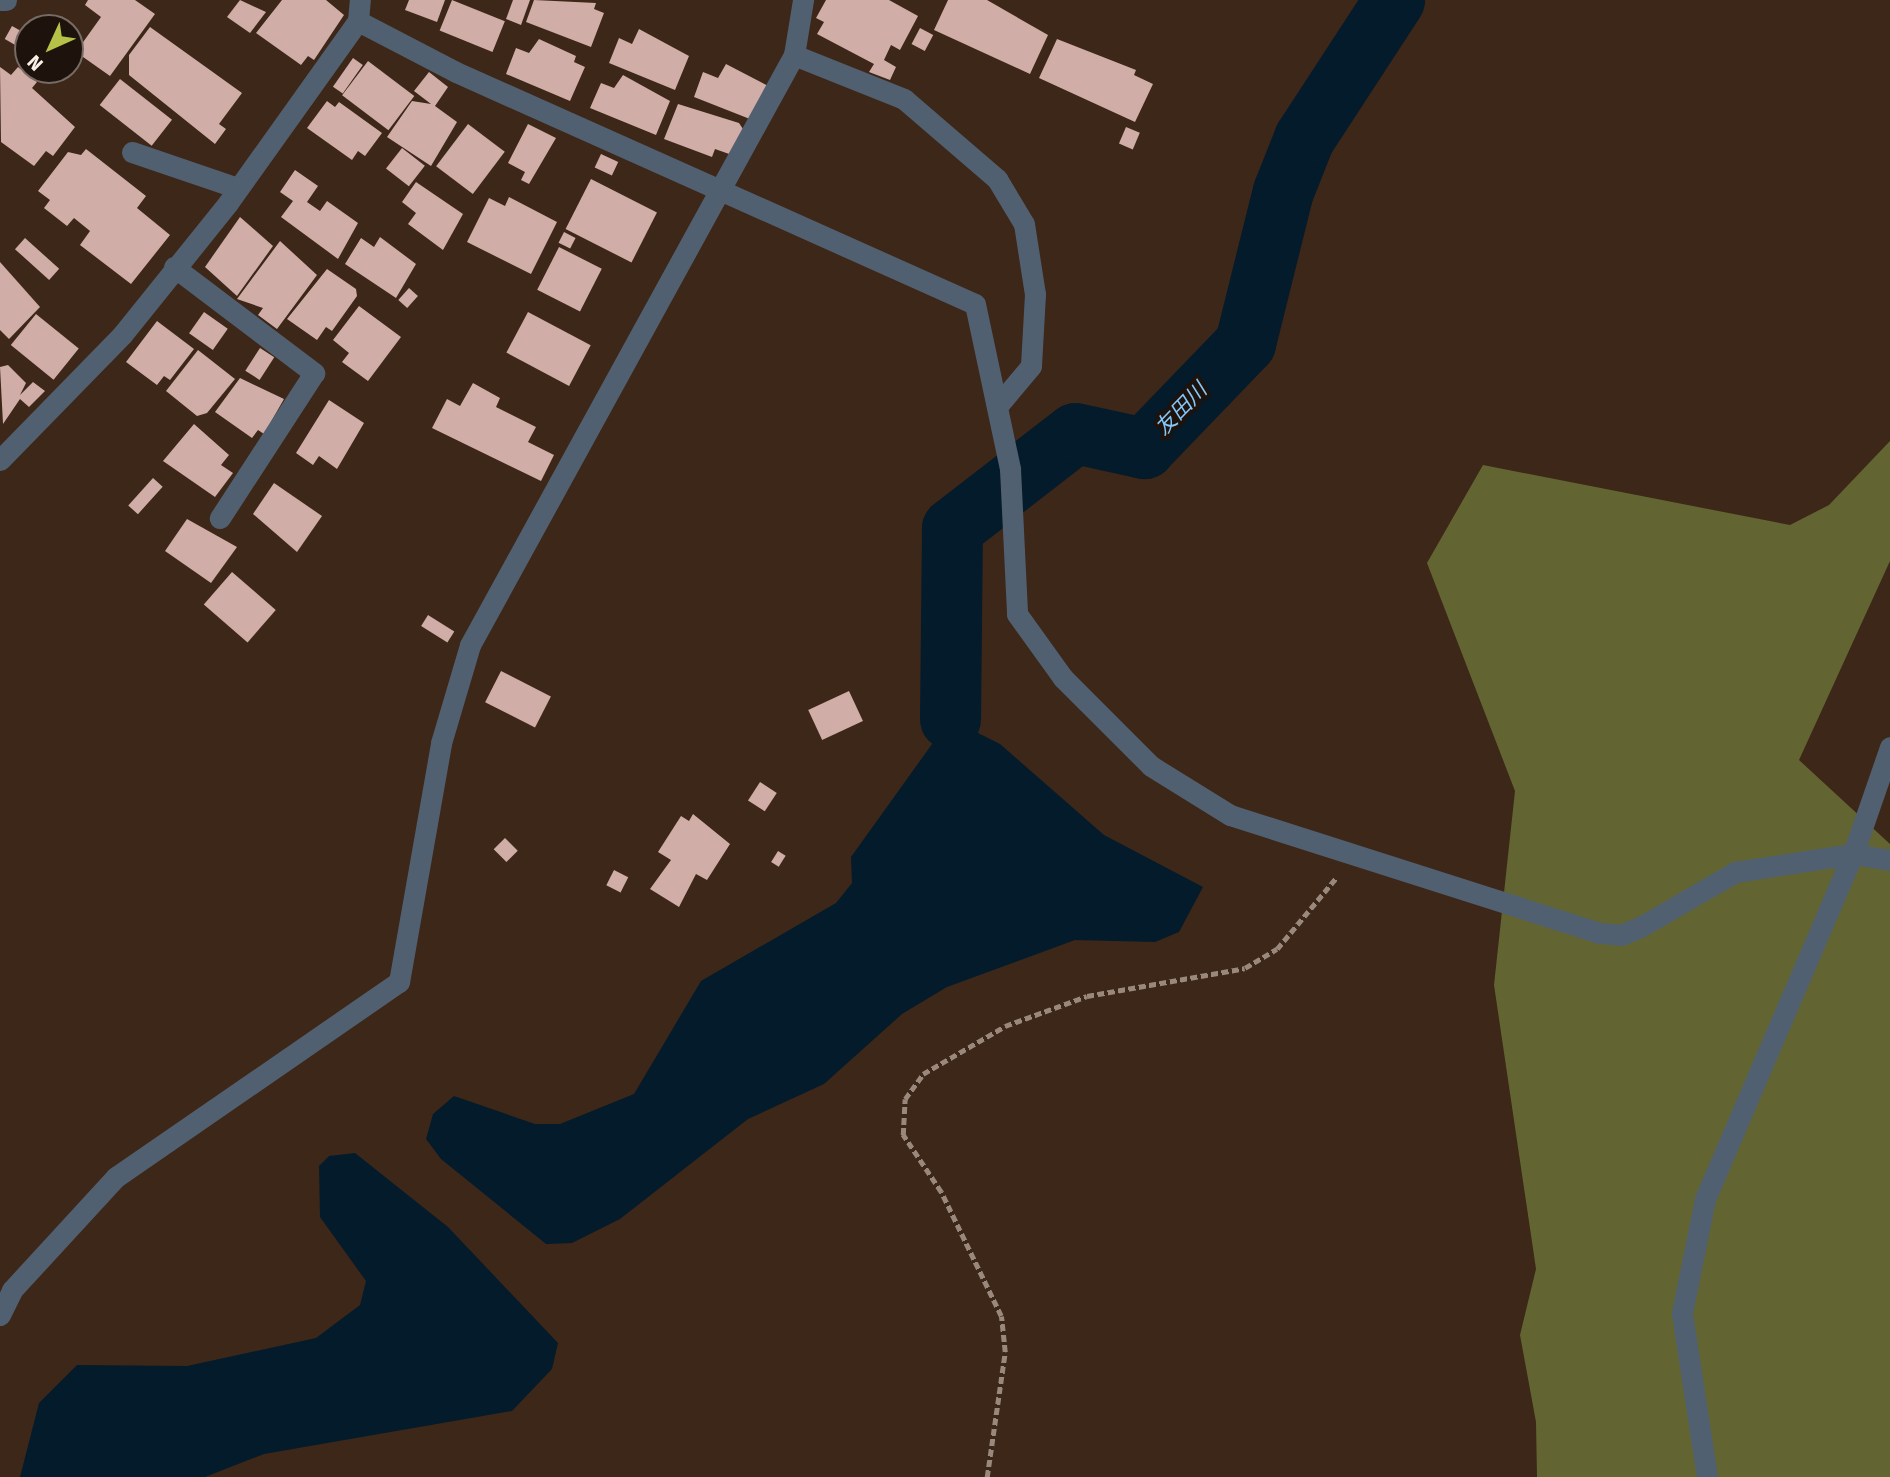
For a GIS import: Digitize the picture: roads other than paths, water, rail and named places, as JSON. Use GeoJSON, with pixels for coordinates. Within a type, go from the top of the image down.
{"type":"FeatureCollection","features":[{"type":"Feature","properties":{"kind":"street"},"geometry":{"type":"LineString","coordinates":[[1,0],[6,0]]}},
{"type":"Feature","properties":{"kind":"street"},"geometry":{"type":"LineString","coordinates":[[0,1315],[12,1290],[116,1177],[399,982],[441,743],[470,645],[794,55],[803,0]]}},
{"type":"Feature","properties":{"kind":"street"},"geometry":{"type":"LineString","coordinates":[[0,460],[122,335],[238,188],[359,11],[720,189],[975,304],[1000,403],[1010,469],[1017,614],[1063,678],[1162,773],[1230,815],[1567,926],[1621,934],[1735,872],[1853,854],[1890,860]]}},
{"type":"Feature","properties":{"kind":"street"},"geometry":{"type":"LineString","coordinates":[[794,55],[904,99],[997,179],[1011,201],[1024,224],[1035,294],[1031,366],[1000,403]]}},
{"type":"Feature","properties":{"kind":"street"},"geometry":{"type":"LineString","coordinates":[[132,152],[238,188]]}},
{"type":"Feature","properties":{"kind":"street"},"geometry":{"type":"LineString","coordinates":[[174,267],[314,373],[220,518]]}},
{"type":"Feature","properties":{"kind":"street"},"geometry":{"type":"LineString","coordinates":[[1707,1477],[1682,1313],[1705,1199],[1853,854],[1890,747]]}},
{"type":"Feature","properties":{"kind":"water"},"geometry":{"type":"Polygon","coordinates":[[[950,719],[1000,744],[1104,835],[1203,887],[1179,932],[1155,942],[1075,940],[947,987],[902,1014],[824,1084],[748,1119],[620,1219],[572,1243],[546,1244],[441,1159],[426,1139],[433,1114],[454,1096],[535,1124],[560,1124],[634,1094],[701,981],[836,903],[852,883],[851,857],[950,719]]]}},
{"type":"Feature","properties":{"kind":"water"},"geometry":{"type":"Polygon","coordinates":[[[355,1153],[448,1227],[558,1343],[552,1369],[512,1411],[264,1454],[205,1477],[20,1477],[39,1403],[77,1365],[187,1366],[316,1338],[360,1305],[366,1281],[320,1217],[319,1166],[329,1156],[355,1153]]]}},
{"type":"Feature","properties":{"kind":"waterway","name":"友田川"},"geometry":{"type":"LineString","coordinates":[[950,719],[952,528],[1075,433],[1144,448],[1245,343],[1283,191],[1304,138],[1394,0]]}}]}
